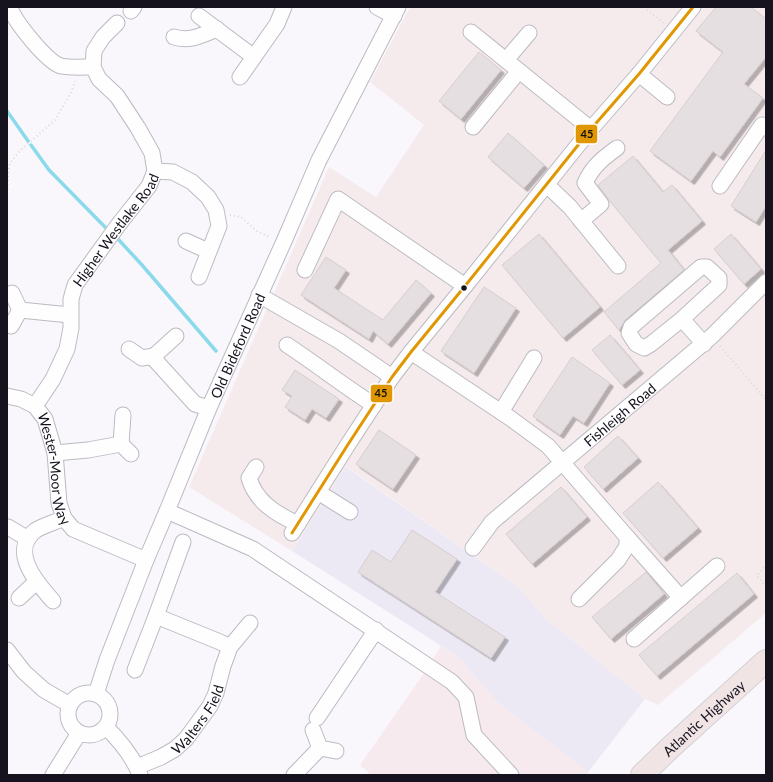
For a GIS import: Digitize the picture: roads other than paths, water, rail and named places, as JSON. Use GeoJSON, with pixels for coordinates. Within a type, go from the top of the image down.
{"type":"FeatureCollection","features":[{"type":"Feature","properties":{"kind":"highway","name":"Atlantic Highway"},"geometry":{"type":"LineString","coordinates":[[642,775],[766,661]]}},
{"type":"Feature","properties":{"kind":"street"},"geometry":{"type":"LineString","coordinates":[[10,7],[40,51],[53,62],[61,66],[93,67],[94,51],[103,37],[117,23]]}},
{"type":"Feature","properties":{"kind":"street"},"geometry":{"type":"LineString","coordinates":[[240,77],[277,24],[284,7]]}},
{"type":"Feature","properties":{"kind":"street"},"geometry":{"type":"LineString","coordinates":[[377,7],[396,11]]}},
{"type":"Feature","properties":{"kind":"street"},"geometry":{"type":"LineString","coordinates":[[256,467],[249,478],[251,486],[264,504],[295,529],[392,377],[411,352],[466,286],[591,129],[639,74],[693,7]]}},
{"type":"Feature","properties":{"kind":"street","name":"Old Bideford Road"},"geometry":{"type":"LineString","coordinates":[[96,694],[107,660],[146,560],[209,408],[320,160],[396,11]]}},
{"type":"Feature","properties":{"kind":"street"},"geometry":{"type":"LineString","coordinates":[[199,16],[254,57]]}},
{"type":"Feature","properties":{"kind":"street"},"geometry":{"type":"LineString","coordinates":[[174,37],[183,40],[194,38],[217,29]]}},
{"type":"Feature","properties":{"kind":"street"},"geometry":{"type":"LineString","coordinates":[[471,32],[591,129]]}},
{"type":"Feature","properties":{"kind":"street"},"geometry":{"type":"LineString","coordinates":[[506,60],[529,33]]}},
{"type":"Feature","properties":{"kind":"street","name":"Higher Westlake Road"},"geometry":{"type":"LineString","coordinates":[[35,406],[53,379],[67,349],[70,328],[71,299],[76,286],[149,186],[155,171],[152,153],[138,128],[117,96],[99,79],[93,67]]}},
{"type":"Feature","properties":{"kind":"street"},"geometry":{"type":"LineString","coordinates":[[472,127],[519,71]]}},
{"type":"Feature","properties":{"kind":"street"},"geometry":{"type":"LineString","coordinates":[[639,74],[667,97]]}},
{"type":"Feature","properties":{"kind":"street"},"geometry":{"type":"LineString","coordinates":[[720,186],[762,125],[766,128]]}},
{"type":"Feature","properties":{"kind":"street"},"geometry":{"type":"LineString","coordinates":[[581,221],[601,204],[585,183],[588,175],[598,163],[617,148]]}},
{"type":"Feature","properties":{"kind":"street"},"geometry":{"type":"LineString","coordinates":[[155,171],[173,172],[192,182],[208,197],[216,210],[219,226],[199,277]]}},
{"type":"Feature","properties":{"kind":"street"},"geometry":{"type":"LineString","coordinates":[[547,185],[570,207],[618,266]]}},
{"type":"Feature","properties":{"kind":"street"},"geometry":{"type":"LineString","coordinates":[[305,270],[338,199],[466,286]]}},
{"type":"Feature","properties":{"kind":"street"},"geometry":{"type":"LineString","coordinates":[[186,241],[208,251]]}},
{"type":"Feature","properties":{"kind":"street"},"geometry":{"type":"LineString","coordinates":[[701,267],[707,267],[719,278],[719,285],[682,319],[644,348],[636,344],[629,333],[631,327],[701,267]]}},
{"type":"Feature","properties":{"kind":"street","name":"Fishleigh Road"},"geometry":{"type":"LineString","coordinates":[[473,548],[492,522],[670,370],[708,340],[766,282]]}},
{"type":"Feature","properties":{"kind":"street"},"geometry":{"type":"LineString","coordinates":[[12,293],[20,310]]}},
{"type":"Feature","properties":{"kind":"street"},"geometry":{"type":"LineString","coordinates":[[260,296],[339,341],[392,377]]}},
{"type":"Feature","properties":{"kind":"street"},"geometry":{"type":"LineString","coordinates":[[20,310],[70,315]]}},
{"type":"Feature","properties":{"kind":"street"},"geometry":{"type":"LineString","coordinates":[[12,326],[20,310]]}},
{"type":"Feature","properties":{"kind":"street"},"geometry":{"type":"LineString","coordinates":[[682,319],[708,340]]}},
{"type":"Feature","properties":{"kind":"street"},"geometry":{"type":"LineString","coordinates":[[129,349],[142,358],[154,356],[176,336]]}},
{"type":"Feature","properties":{"kind":"street"},"geometry":{"type":"LineString","coordinates":[[287,345],[374,405]]}},
{"type":"Feature","properties":{"kind":"street"},"geometry":{"type":"LineString","coordinates":[[411,352],[501,412],[548,446],[681,598]]}},
{"type":"Feature","properties":{"kind":"street"},"geometry":{"type":"LineString","coordinates":[[154,356],[155,360],[194,404],[209,408]]}},
{"type":"Feature","properties":{"kind":"street"},"geometry":{"type":"LineString","coordinates":[[501,412],[534,358]]}},
{"type":"Feature","properties":{"kind":"street","name":"Wester-Moor Way"},"geometry":{"type":"LineString","coordinates":[[7,396],[21,399],[35,406],[45,418],[55,453],[59,503],[64,518],[73,529],[146,560]]}},
{"type":"Feature","properties":{"kind":"street"},"geometry":{"type":"LineString","coordinates":[[55,453],[126,449],[123,415]]}},
{"type":"Feature","properties":{"kind":"street"},"geometry":{"type":"LineString","coordinates":[[318,492],[350,512]]}},
{"type":"Feature","properties":{"kind":"street"},"geometry":{"type":"LineString","coordinates":[[167,512],[252,549],[452,682],[466,697],[474,735],[511,775]]}},
{"type":"Feature","properties":{"kind":"street"},"geometry":{"type":"LineString","coordinates":[[53,601],[36,582],[24,554],[28,539],[36,530],[64,518]]}},
{"type":"Feature","properties":{"kind":"street"},"geometry":{"type":"LineString","coordinates":[[8,527],[28,539]]}},
{"type":"Feature","properties":{"kind":"street"},"geometry":{"type":"LineString","coordinates":[[579,599],[618,560],[627,546],[627,536]]}},
{"type":"Feature","properties":{"kind":"street"},"geometry":{"type":"LineString","coordinates":[[135,670],[183,542]]}},
{"type":"Feature","properties":{"kind":"street"},"geometry":{"type":"LineString","coordinates":[[634,639],[718,566]]}},
{"type":"Feature","properties":{"kind":"street"},"geometry":{"type":"LineString","coordinates":[[20,598],[36,582]]}},
{"type":"Feature","properties":{"kind":"street"},"geometry":{"type":"LineString","coordinates":[[156,616],[230,647]]}},
{"type":"Feature","properties":{"kind":"street","name":"Walters Field"},"geometry":{"type":"LineString","coordinates":[[139,771],[175,748],[186,739],[210,706],[216,693],[230,647],[250,623]]}},
{"type":"Feature","properties":{"kind":"street"},"geometry":{"type":"LineString","coordinates":[[326,691],[372,628]]}},
{"type":"Feature","properties":{"kind":"street"},"geometry":{"type":"LineString","coordinates":[[320,748],[315,724],[372,628]]}},
{"type":"Feature","properties":{"kind":"street"},"geometry":{"type":"LineString","coordinates":[[7,650],[24,672],[44,690],[70,705]]}},
{"type":"Feature","properties":{"kind":"street"},"geometry":{"type":"LineString","coordinates":[[82,694],[96,694],[103,697],[108,704],[111,712],[110,719],[106,727],[101,732],[92,735],[83,735],[72,726],[68,718],[70,705],[74,699],[82,694]]}},
{"type":"Feature","properties":{"kind":"street"},"geometry":{"type":"LineString","coordinates":[[106,727],[121,742],[139,771]]}},
{"type":"Feature","properties":{"kind":"street"},"geometry":{"type":"LineString","coordinates":[[52,775],[79,733]]}},
{"type":"Feature","properties":{"kind":"street"},"geometry":{"type":"LineString","coordinates":[[320,748],[336,751]]}},
{"type":"Feature","properties":{"kind":"street"},"geometry":{"type":"LineString","coordinates":[[294,775],[320,748]]}},
{"type":"Feature","properties":{"kind":"waterway"},"geometry":{"type":"LineString","coordinates":[[7,111],[28,141]]}},
{"type":"Feature","properties":{"kind":"waterway"},"geometry":{"type":"LineString","coordinates":[[31,145],[49,170],[105,227]]}},
{"type":"Feature","properties":{"kind":"waterway"},"geometry":{"type":"LineString","coordinates":[[118,239],[216,351]]}}]}
